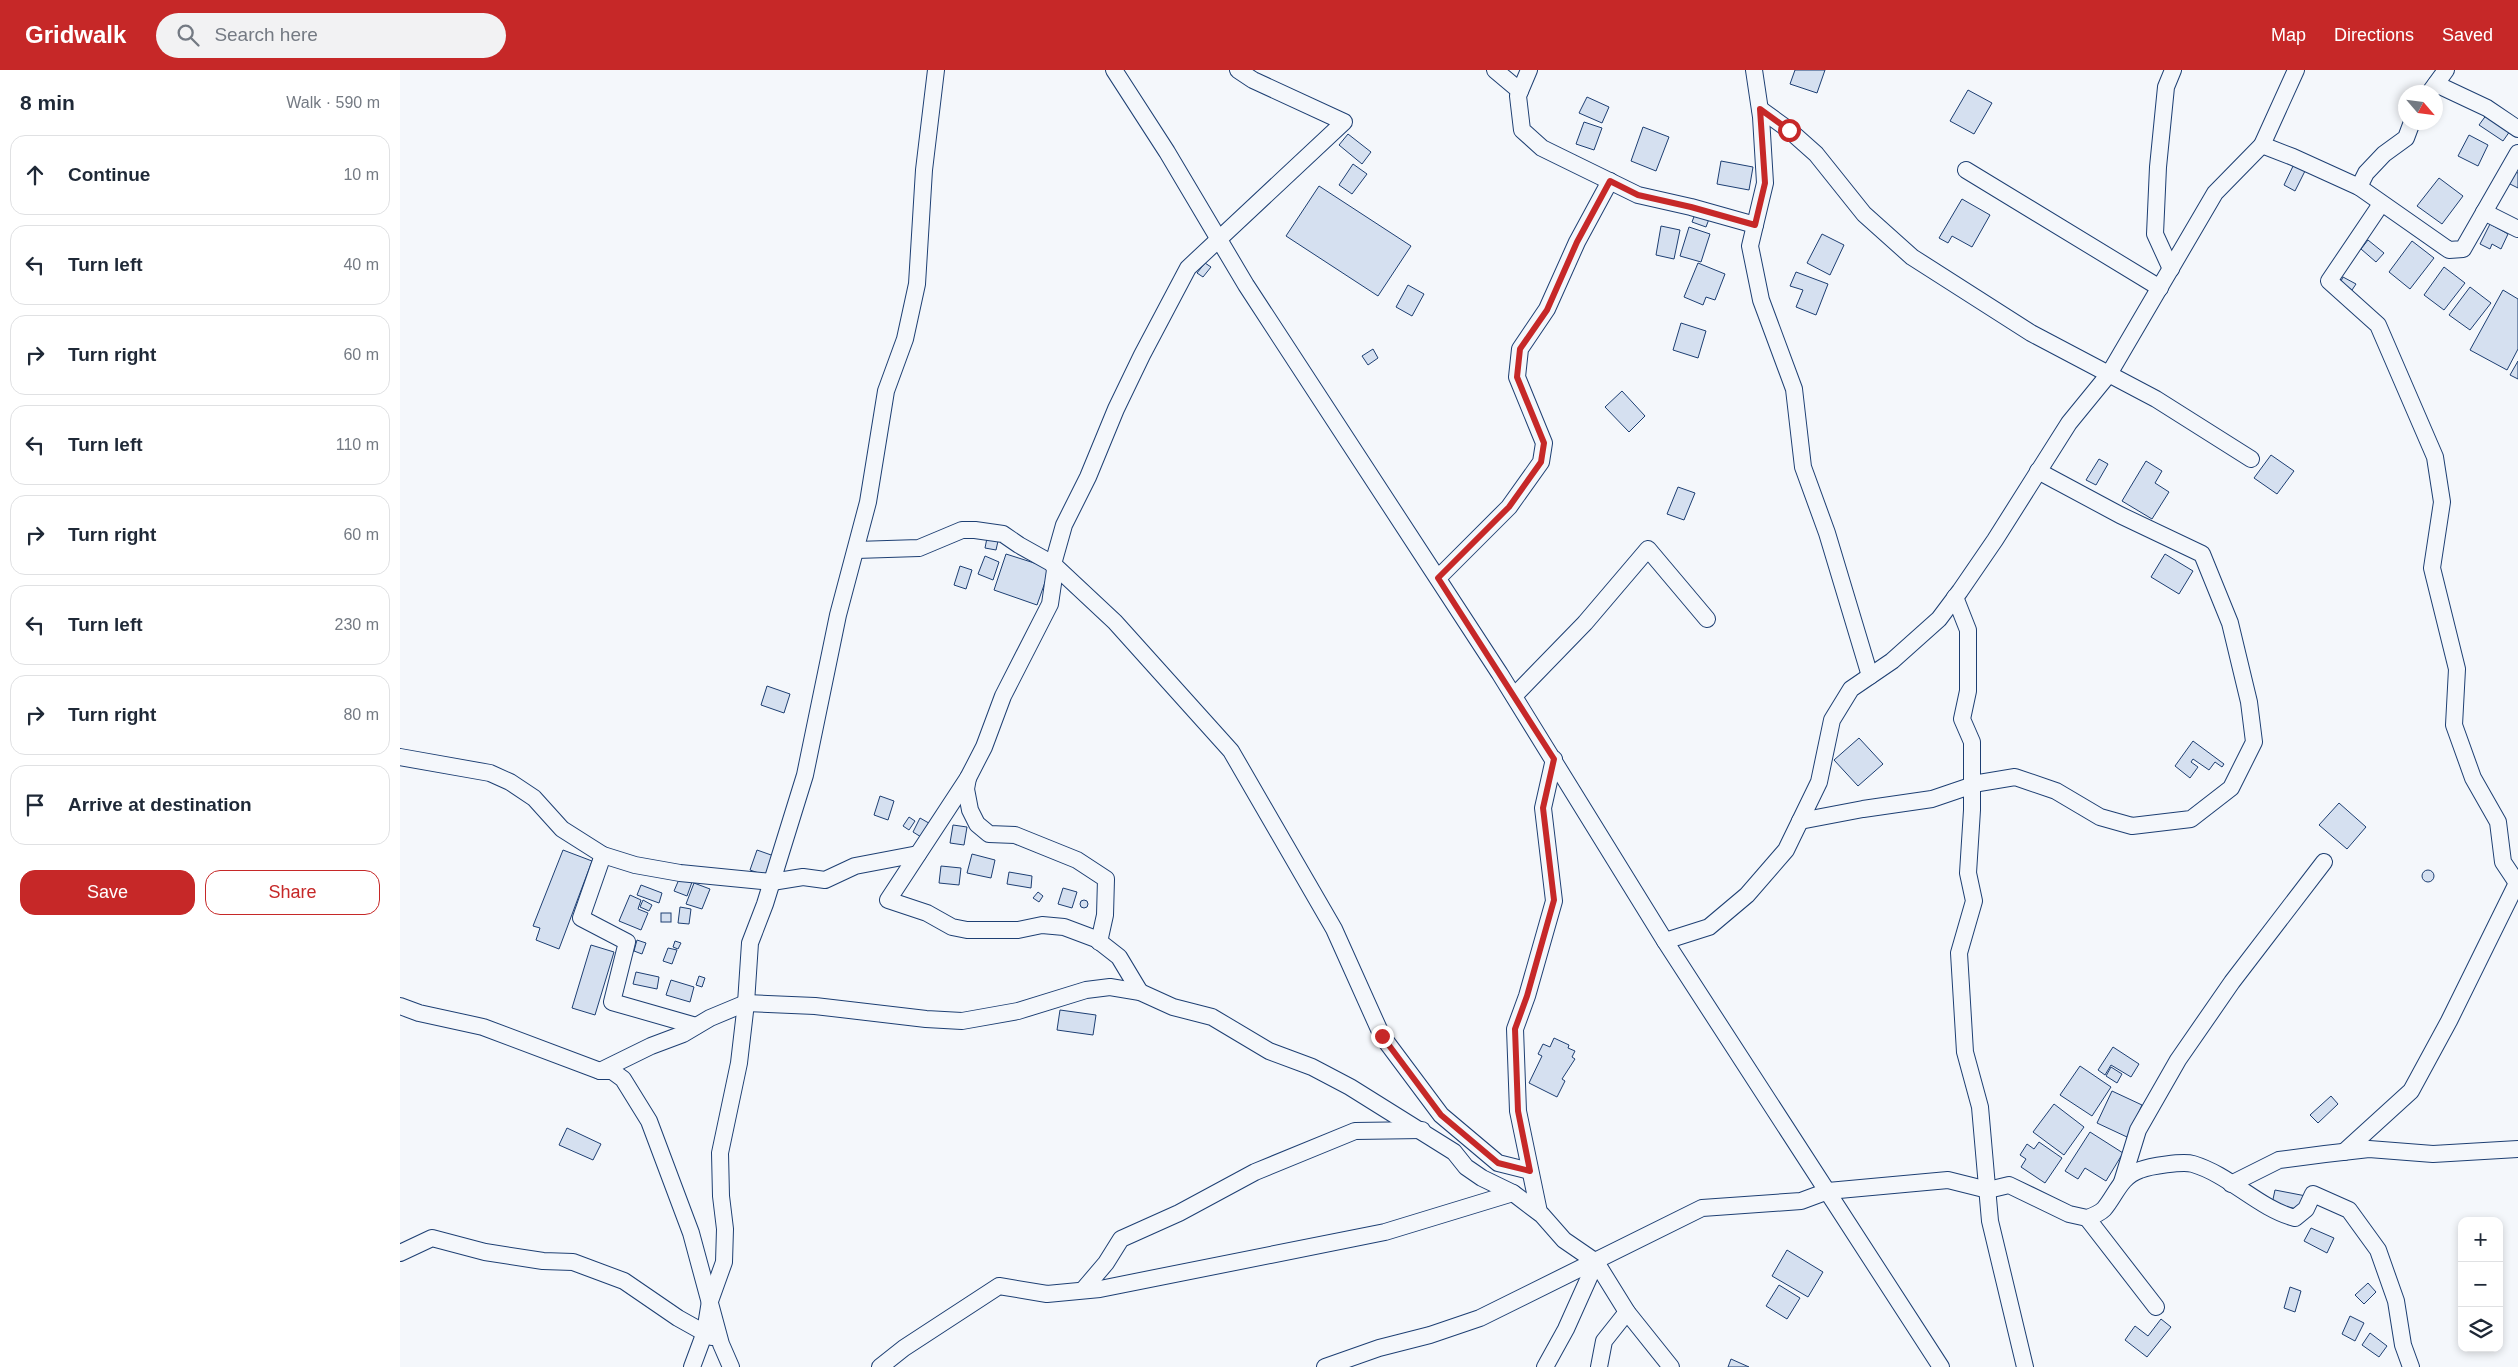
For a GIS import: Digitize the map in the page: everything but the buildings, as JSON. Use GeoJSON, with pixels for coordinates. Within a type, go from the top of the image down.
{"type":"FeatureCollection","features":[{"type":"Feature","properties":{"kind":"street"},"geometry":{"type":"LineString","coordinates":[[692,1367],[704,1332],[710,1301],[724,1262],[725,1229],[721,1196],[720,1153],[739,1063],[750,943],[772,882],[804,775],[838,615],[868,502],[886,391],[905,339],[917,284],[924,170],[936,70]]}},
{"type":"Feature","properties":{"kind":"street"},"geometry":{"type":"LineString","coordinates":[[1114,70],[1246,284],[1514,696],[1665,941],[1941,1367]]}},
{"type":"Feature","properties":{"kind":"street"},"geometry":{"type":"LineString","coordinates":[[1140,992],[1119,957],[1099,942],[1064,926],[1042,925],[1018,930],[967,930],[952,927],[927,913],[888,900],[968,778],[984,747],[1003,696],[1050,604],[1056,570],[1053,564],[1064,525],[1088,477],[1142,355],[1188,268],[1220,239],[1260,198],[1344,122],[1253,80],[1238,70]]}},
{"type":"Feature","properties":{"kind":"street"},"geometry":{"type":"LineString","coordinates":[[1495,70],[1520,91]]}},
{"type":"Feature","properties":{"kind":"street"},"geometry":{"type":"LineString","coordinates":[[1529,70],[1518,96],[1522,130],[1542,148],[1638,195],[1691,207],[1755,225]]}},
{"type":"Feature","properties":{"kind":"street"},"geometry":{"type":"LineString","coordinates":[[1754,70],[1760,109],[1765,183],[1750,246],[1761,300],[1794,389],[1804,467],[1827,533],[1870,676]]}},
{"type":"Feature","properties":{"kind":"street"},"geometry":{"type":"LineString","coordinates":[[2171,269],[2155,234],[2158,167],[2166,87],[2173,70]]}},
{"type":"Feature","properties":{"kind":"street"},"geometry":{"type":"LineString","coordinates":[[1665,941],[1709,927],[1747,895],[1786,850],[1819,782],[1832,720],[1851,689],[1892,661],[1939,619],[1955,597],[1995,540],[2069,423],[2109,374],[2215,193],[2262,145],[2296,70]]}},
{"type":"Feature","properties":{"kind":"street"},"geometry":{"type":"LineString","coordinates":[[2435,85],[2446,70]]}},
{"type":"Feature","properties":{"kind":"street"},"geometry":{"type":"LineString","coordinates":[[2443,92],[2487,108],[2518,129]]}},
{"type":"Feature","properties":{"kind":"street"},"geometry":{"type":"LineString","coordinates":[[1760,109],[1789,130],[1816,154],[1864,214],[1912,257],[2031,333],[2156,399],[2250,459]]}},
{"type":"Feature","properties":{"kind":"street"},"geometry":{"type":"LineString","coordinates":[[2359,187],[2366,173],[2384,154],[2406,138],[2409,130]]}},
{"type":"Feature","properties":{"kind":"street"},"geometry":{"type":"LineString","coordinates":[[2262,145],[2359,187],[2449,250],[2463,248],[2518,153]]}},
{"type":"Feature","properties":{"kind":"street"},"geometry":{"type":"LineString","coordinates":[[1966,170],[2160,288]]}},
{"type":"Feature","properties":{"kind":"street"},"geometry":{"type":"LineString","coordinates":[[1438,578],[1509,507],[1541,462],[1544,443],[1517,377],[1520,349],[1547,310],[1577,242],[1610,181]]}},
{"type":"Feature","properties":{"kind":"street"},"geometry":{"type":"LineString","coordinates":[[2344,1152],[2411,1091],[2449,1021],[2517,882],[2503,862],[2498,822],[2473,778],[2454,724],[2457,669],[2432,568],[2442,502],[2435,457],[2378,325],[2329,281],[2381,204]]}},
{"type":"Feature","properties":{"kind":"street"},"geometry":{"type":"LineString","coordinates":[[2484,212],[2518,229]]}},
{"type":"Feature","properties":{"kind":"street"},"geometry":{"type":"LineString","coordinates":[[1800,822],[1862,809],[1932,799],[1972,785],[2015,778],[2056,791],[2100,817],[2132,826],[2191,819],[2231,788],[2254,742],[2249,702],[2230,623],[2202,554],[2120,515],[2038,471]]}},
{"type":"Feature","properties":{"kind":"street"},"geometry":{"type":"LineString","coordinates":[[856,550],[920,548],[962,530],[975,530],[1003,534],[1019,546],[1053,564],[1115,622],[1231,751],[1334,929],[1382,1036],[1441,1115],[1498,1163],[1530,1171]]}},
{"type":"Feature","properties":{"kind":"street"},"geometry":{"type":"LineString","coordinates":[[1514,696],[1584,624],[1648,549],[1707,619]]}},
{"type":"Feature","properties":{"kind":"street"},"geometry":{"type":"LineString","coordinates":[[1955,597],[1968,630],[1968,691],[1962,719],[1972,742],[1968,873],[1974,901],[1959,953],[1965,1052],[1980,1108],[1990,1221],[2025,1367]]}},
{"type":"Feature","properties":{"kind":"street"},"geometry":{"type":"LineString","coordinates":[[400,758],[490,773],[510,782],[534,798],[562,829],[603,855],[635,865],[680,873],[772,882],[804,877],[826,880],[855,866],[918,854]]}},
{"type":"Feature","properties":{"kind":"street"},"geometry":{"type":"LineString","coordinates":[[1539,1212],[1518,1111],[1515,1029],[1527,996],[1554,900],[1543,808],[1554,759]]}},
{"type":"Feature","properties":{"kind":"street"},"geometry":{"type":"LineString","coordinates":[[968,778],[966,789],[970,810],[977,824],[989,834],[1015,835],[1077,860],[1106,879],[1105,915],[1099,942]]}},
{"type":"Feature","properties":{"kind":"street"},"geometry":{"type":"LineString","coordinates":[[603,855],[581,918],[627,942],[612,1002],[696,1026]]}},
{"type":"Feature","properties":{"kind":"street"},"geometry":{"type":"LineString","coordinates":[[1325,1367],[1379,1348],[1430,1335],[1480,1318],[1702,1208],[1801,1201],[1828,1191],[1948,1180],[1988,1190],[2009,1185],[2069,1214],[2087,1218],[2103,1210],[2122,1182],[2138,1130],[2178,1060],[2232,982],[2324,862]]}},
{"type":"Feature","properties":{"kind":"street"},"geometry":{"type":"LineString","coordinates":[[600,1071],[710,1018],[746,1003],[815,1006],[926,1019],[962,1021],[1018,1011],[1086,990],[1110,987],[1140,992],[1172,1007],[1212,1017],[1268,1051],[1312,1067],[1343,1083],[1422,1130],[1454,1152],[1466,1167],[1482,1178],[1513,1193],[1539,1212],[1564,1240],[1596,1262],[1627,1312],[1672,1367]]}},
{"type":"Feature","properties":{"kind":"street"},"geometry":{"type":"LineString","coordinates":[[400,1006],[419,1013],[483,1027],[600,1071],[612,1071],[623,1078],[649,1120],[692,1233],[721,1344],[732,1367]]}},
{"type":"Feature","properties":{"kind":"street"},"geometry":{"type":"LineString","coordinates":[[1083,1290],[1106,1263],[1121,1239],[1179,1213],[1255,1172],[1355,1131],[1422,1130]]}},
{"type":"Feature","properties":{"kind":"street"},"geometry":{"type":"LineString","coordinates":[[2231,1184],[2279,1160],[2344,1152],[2370,1149],[2434,1154],[2518,1149]]}},
{"type":"Feature","properties":{"kind":"street"},"geometry":{"type":"LineString","coordinates":[[2122,1182],[2139,1170],[2192,1164],[2231,1184],[2279,1214],[2295,1218],[2306,1209],[2313,1194],[2349,1210],[2378,1250],[2396,1301],[2403,1344],[2410,1367]]}},
{"type":"Feature","properties":{"kind":"street"},"geometry":{"type":"LineString","coordinates":[[880,1367],[904,1348],[999,1286],[1046,1294],[1083,1290],[1385,1232],[1513,1193]]}},
{"type":"Feature","properties":{"kind":"street"},"geometry":{"type":"LineString","coordinates":[[2087,1218],[2156,1307]]}},
{"type":"Feature","properties":{"kind":"street"},"geometry":{"type":"LineString","coordinates":[[400,1253],[432,1238],[485,1252],[543,1261],[573,1262],[624,1281],[678,1318],[721,1344]]}},
{"type":"Feature","properties":{"kind":"street"},"geometry":{"type":"LineString","coordinates":[[1545,1367],[1566,1329],[1596,1262]]}},
{"type":"Feature","properties":{"kind":"street"},"geometry":{"type":"LineString","coordinates":[[1599,1367],[1604,1341],[1627,1312]]}},
{"type":"Feature","properties":{"kind":"route"},"geometry":{"type":"LineString","coordinates":[[1382,1036],[1441,1115],[1498,1163],[1530,1171],[1518,1111],[1515,1029],[1527,996],[1554,900],[1543,808],[1554,759],[1438,578],[1509,507],[1541,462],[1544,443],[1517,377],[1520,349],[1547,310],[1577,242],[1610,181],[1638,195],[1691,207],[1755,225],[1765,183],[1760,109],[1789,130]]}}]}
